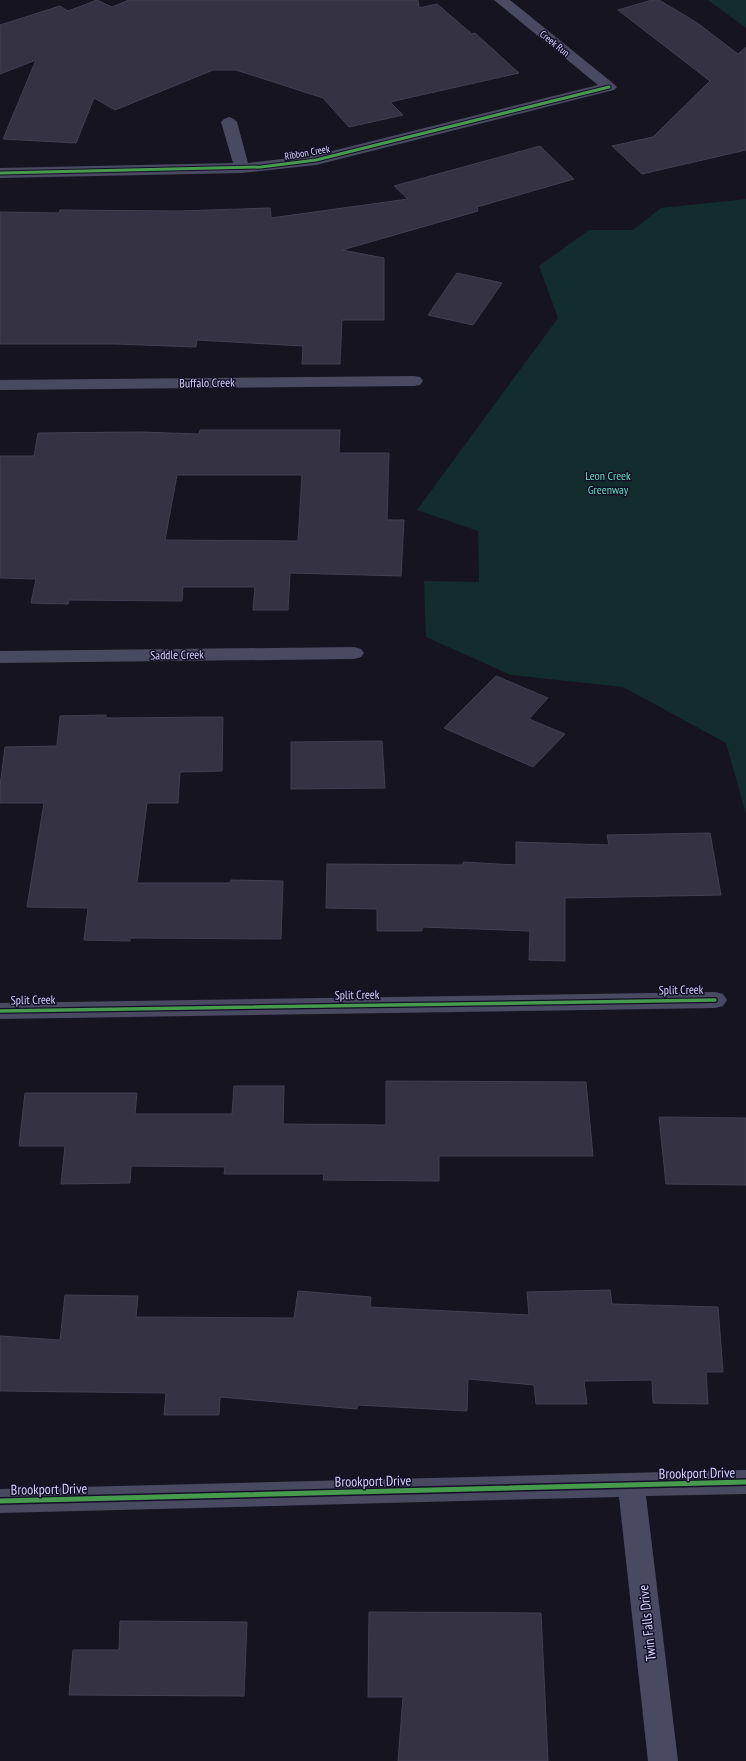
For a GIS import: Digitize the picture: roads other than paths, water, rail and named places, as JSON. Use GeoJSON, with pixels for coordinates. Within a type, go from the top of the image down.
{"type":"FeatureCollection","features":[{"type":"Feature","properties":{"kind":"street","name":"Creek Run"},"geometry":{"type":"LineString","coordinates":[[501,0],[609,87]]}},
{"type":"Feature","properties":{"kind":"street","name":"Ribbon Creek"},"geometry":{"type":"LineString","coordinates":[[0,173],[242,168],[316,160],[609,87]]}},
{"type":"Feature","properties":{"kind":"street"},"geometry":{"type":"LineString","coordinates":[[228,122],[242,168]]}},
{"type":"Feature","properties":{"kind":"street","name":"Buffalo Creek"},"geometry":{"type":"LineString","coordinates":[[0,385],[414,381]]}},
{"type":"Feature","properties":{"kind":"street","name":"Saddle Creek"},"geometry":{"type":"LineString","coordinates":[[0,657],[354,653]]}},
{"type":"Feature","properties":{"kind":"street","name":"Split Creek"},"geometry":{"type":"LineString","coordinates":[[0,1011],[715,1000]]}},
{"type":"Feature","properties":{"kind":"street","name":"Brookport Drive"},"geometry":{"type":"LineString","coordinates":[[0,1501],[746,1482]]}},
{"type":"Feature","properties":{"kind":"street","name":"Twin Falls Drive"},"geometry":{"type":"LineString","coordinates":[[631,1485],[663,1761]]}},
{"type":"Feature","properties":{"kind":"park label","name":"Leon Creek Greenway"},"geometry":{"type":"Point","coordinates":[608,483]}}]}
